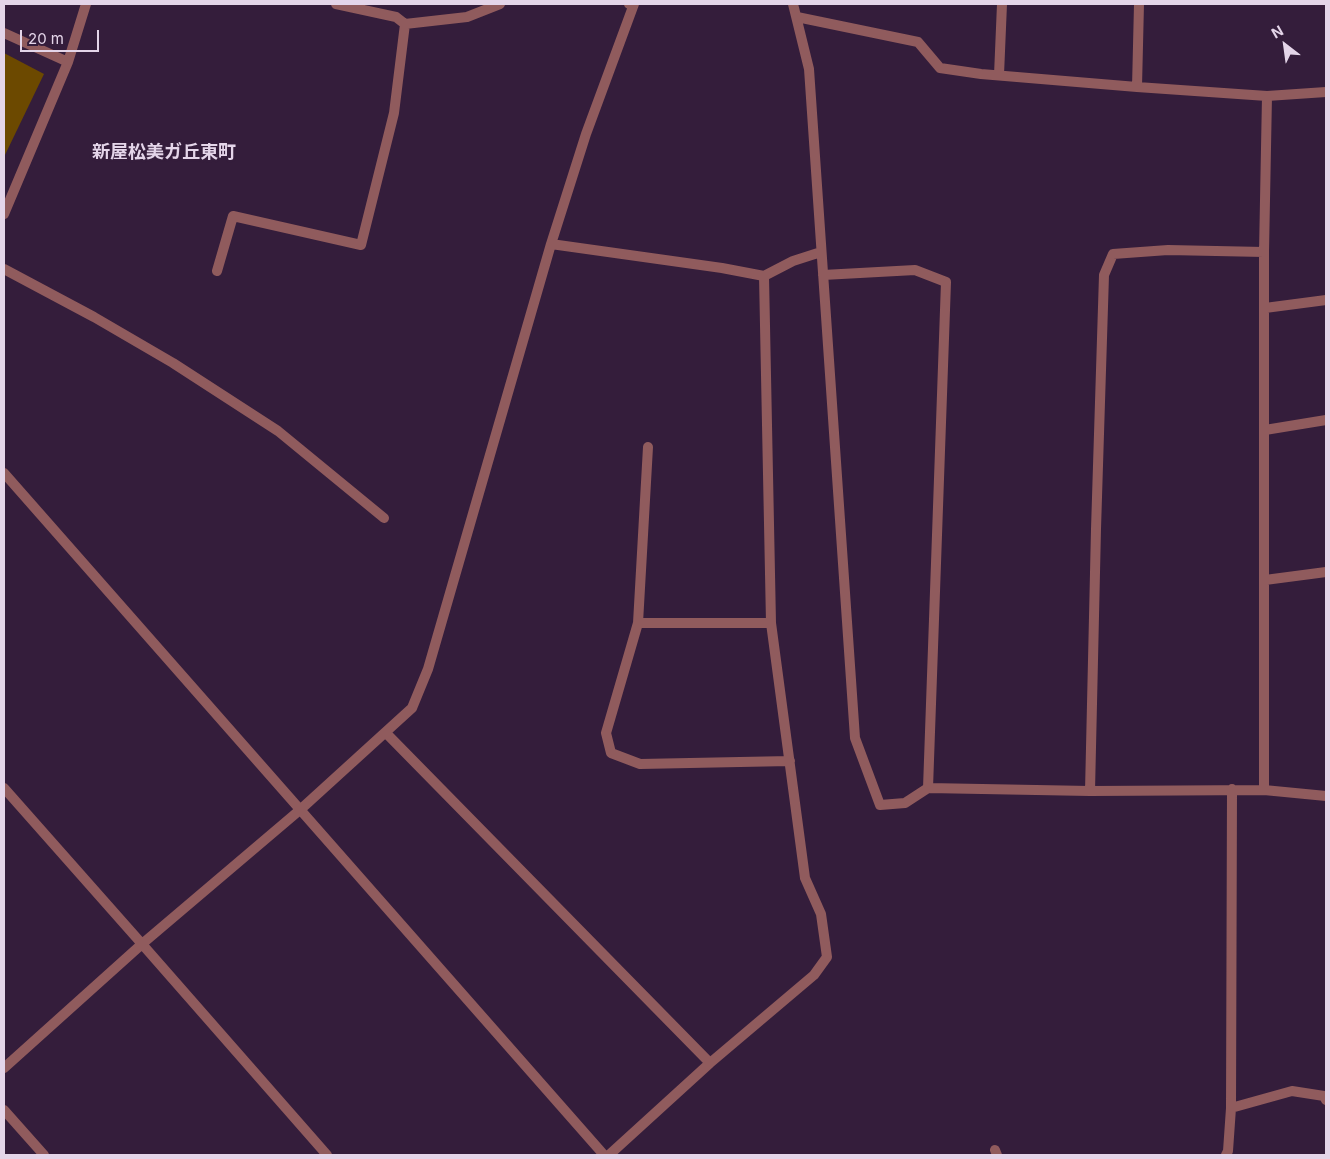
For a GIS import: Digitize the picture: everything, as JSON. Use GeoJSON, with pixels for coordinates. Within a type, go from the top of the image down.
{"type":"FeatureCollection","features":[{"type":"Feature","properties":{"kind":"street"},"geometry":{"type":"LineString","coordinates":[[4,214],[68,62],[86,4]]}},
{"type":"Feature","properties":{"kind":"street"},"geometry":{"type":"LineString","coordinates":[[336,4],[396,17],[405,24],[467,17],[500,4]]}},
{"type":"Feature","properties":{"kind":"street"},"geometry":{"type":"LineString","coordinates":[[4,1068],[142,944],[301,809],[412,708],[428,669],[551,244],[586,134],[634,4],[629,4]]}},
{"type":"Feature","properties":{"kind":"street"},"geometry":{"type":"LineString","coordinates":[[793,4],[809,69],[855,738],[880,805],[904,803],[928,788],[1090,791],[1264,790],[1326,796]]}},
{"type":"Feature","properties":{"kind":"street"},"geometry":{"type":"LineString","coordinates":[[1000,75],[1002,4]]}},
{"type":"Feature","properties":{"kind":"street"},"geometry":{"type":"LineString","coordinates":[[1137,87],[1138,4]]}},
{"type":"Feature","properties":{"kind":"street"},"geometry":{"type":"LineString","coordinates":[[797,17],[918,42],[940,68],[1137,87],[1267,96],[1326,92]]}},
{"type":"Feature","properties":{"kind":"street"},"geometry":{"type":"LineString","coordinates":[[217,271],[233,216],[361,245],[394,113],[405,24]]}},
{"type":"Feature","properties":{"kind":"street"},"geometry":{"type":"LineString","coordinates":[[4,33],[68,62]]}},
{"type":"Feature","properties":{"kind":"street"},"geometry":{"type":"LineString","coordinates":[[1264,790],[1264,252],[1267,96]]}},
{"type":"Feature","properties":{"kind":"street"},"geometry":{"type":"LineString","coordinates":[[551,244],[722,268],[764,276],[793,261],[821,252]]}},
{"type":"Feature","properties":{"kind":"street"},"geometry":{"type":"LineString","coordinates":[[1090,791],[1104,275],[1113,254],[1168,250],[1264,252]]}},
{"type":"Feature","properties":{"kind":"street"},"geometry":{"type":"LineString","coordinates":[[4,269],[94,317],[173,363],[278,432],[384,518]]}},
{"type":"Feature","properties":{"kind":"street"},"geometry":{"type":"LineString","coordinates":[[823,275],[916,270],[946,282],[928,788]]}},
{"type":"Feature","properties":{"kind":"street"},"geometry":{"type":"LineString","coordinates":[[609,1155],[710,1063],[814,975],[827,957],[821,914],[805,878],[771,623],[764,276]]}},
{"type":"Feature","properties":{"kind":"street"},"geometry":{"type":"LineString","coordinates":[[1264,308],[1326,300]]}},
{"type":"Feature","properties":{"kind":"street"},"geometry":{"type":"LineString","coordinates":[[1264,430],[1326,420]]}},
{"type":"Feature","properties":{"kind":"street"},"geometry":{"type":"LineString","coordinates":[[648,447],[638,624],[606,733],[612,753],[640,764],[790,761]]}},
{"type":"Feature","properties":{"kind":"street"},"geometry":{"type":"LineString","coordinates":[[4,473],[604,1155]]}},
{"type":"Feature","properties":{"kind":"street"},"geometry":{"type":"LineString","coordinates":[[1265,580],[1326,572]]}},
{"type":"Feature","properties":{"kind":"street"},"geometry":{"type":"LineString","coordinates":[[638,624],[771,623]]}},
{"type":"Feature","properties":{"kind":"street"},"geometry":{"type":"LineString","coordinates":[[386,733],[710,1063]]}},
{"type":"Feature","properties":{"kind":"street"},"geometry":{"type":"LineString","coordinates":[[4,788],[327,1155]]}},
{"type":"Feature","properties":{"kind":"street"},"geometry":{"type":"LineString","coordinates":[[1226,1155],[1228,1151],[1231,1108],[1232,790]]}},
{"type":"Feature","properties":{"kind":"street"},"geometry":{"type":"LineString","coordinates":[[1231,1108],[1292,1091],[1324,1096],[1326,1100]]}},
{"type":"Feature","properties":{"kind":"street"},"geometry":{"type":"LineString","coordinates":[[4,1110],[44,1155]]}},
{"type":"Feature","properties":{"kind":"shaded area"},"geometry":{"type":"Polygon","coordinates":[[[4,53],[44,74],[4,157],[4,53]]]}},
{"type":"Feature","properties":{"kind":"district","name":"新屋松美ガ丘東町"},"geometry":{"type":"Point","coordinates":[164,153]}}]}
